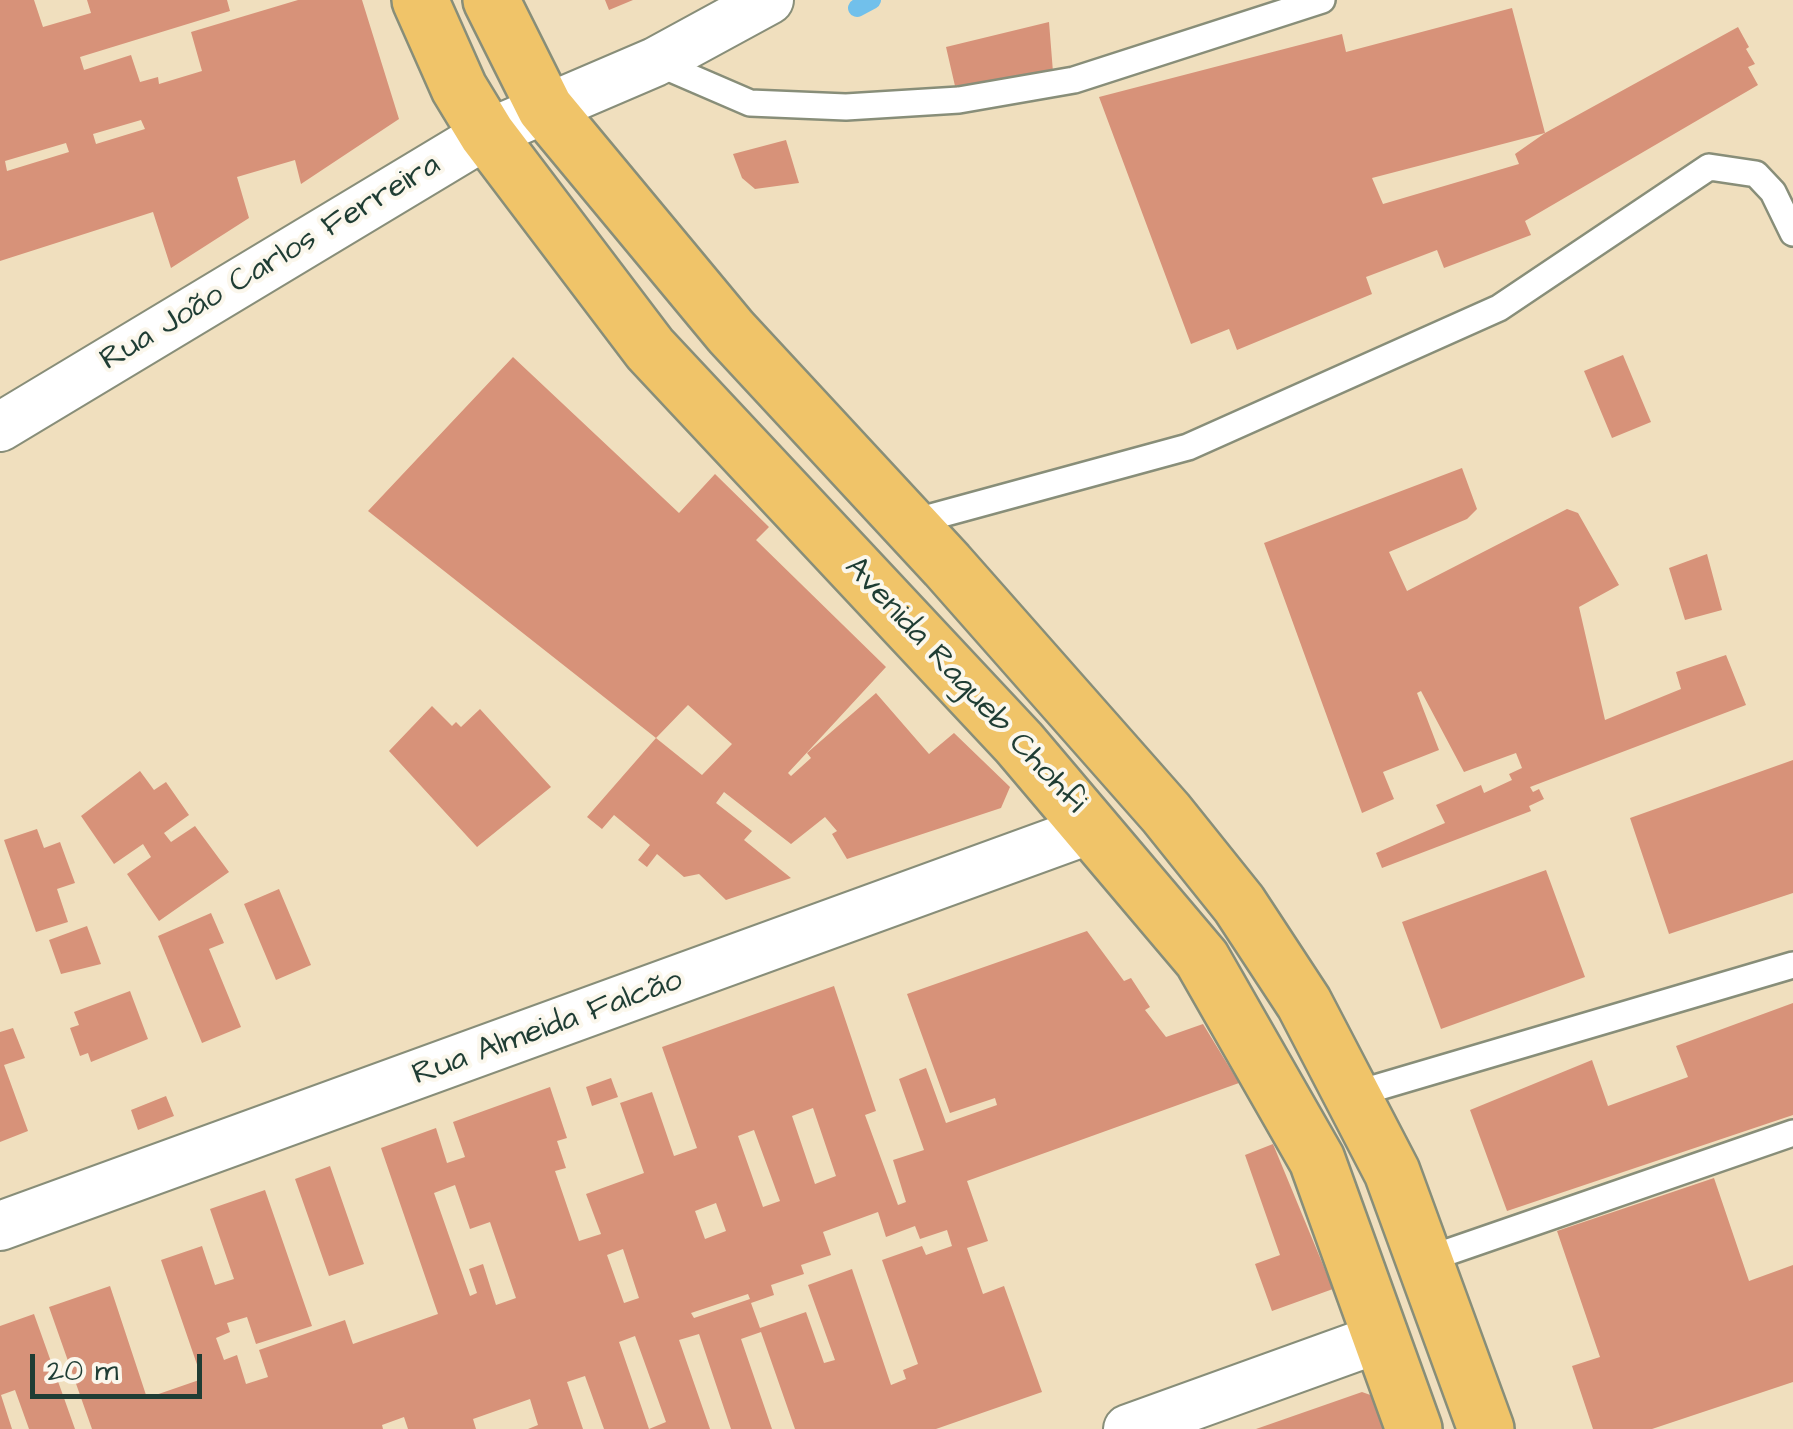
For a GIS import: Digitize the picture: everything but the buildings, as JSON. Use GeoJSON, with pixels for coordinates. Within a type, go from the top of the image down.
{"type":"FeatureCollection","features":[{"type":"Feature","properties":{"kind":"main road","name":"Avenida Ragueb Chohfi"},"geometry":{"type":"LineString","coordinates":[[420,0],[459,88],[488,134],[650,349],[1094,828],[1202,959],[1317,1160],[1414,1429]]}},
{"type":"Feature","properties":{"kind":"main road","name":"Avenida Ragueb Chohfi"},"geometry":{"type":"LineString","coordinates":[[491,0],[545,108],[731,332],[910,523],[1166,813],[1238,904],[1304,1003],[1355,1094],[1392,1172],[1486,1429]]}},
{"type":"Feature","properties":{"kind":"street","name":"Rua João Carlos Ferreira"},"geometry":{"type":"LineString","coordinates":[[0,427],[488,134],[655,62],[769,0]]}},
{"type":"Feature","properties":{"kind":"street","name":"Rua Almeida Falcão"},"geometry":{"type":"LineString","coordinates":[[0,1226],[1094,828]]}},
{"type":"Feature","properties":{"kind":"street"},"geometry":{"type":"LineString","coordinates":[[1128,1429],[1382,1338]]}},
{"type":"Feature","properties":{"kind":"lane"},"geometry":{"type":"LineString","coordinates":[[655,62],[750,102],[846,107],[959,100],[1074,80],[1322,0]]}},
{"type":"Feature","properties":{"kind":"lane"},"geometry":{"type":"LineString","coordinates":[[910,523],[1188,447],[1499,308],[1709,167],[1756,174],[1772,192],[1793,233]]}},
{"type":"Feature","properties":{"kind":"lane"},"geometry":{"type":"LineString","coordinates":[[1355,1094],[1793,965]]}},
{"type":"Feature","properties":{"kind":"lane"},"geometry":{"type":"LineString","coordinates":[[1425,1260],[1793,1134]]}},
{"type":"Feature","properties":{"kind":"waterway"},"geometry":{"type":"LineString","coordinates":[[857,8],[872,0]]}}]}
